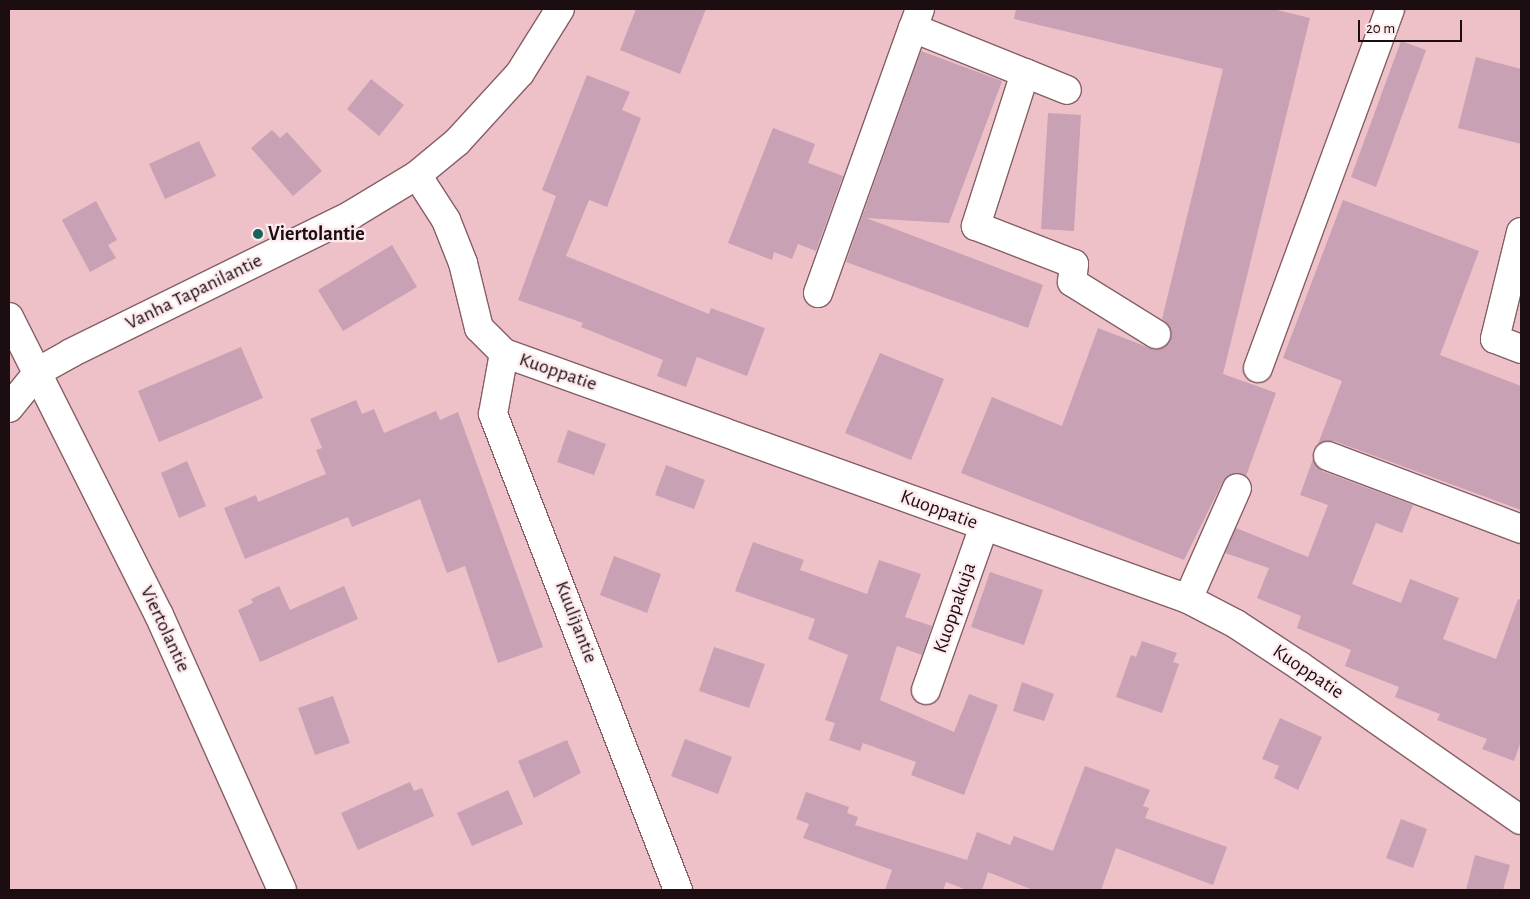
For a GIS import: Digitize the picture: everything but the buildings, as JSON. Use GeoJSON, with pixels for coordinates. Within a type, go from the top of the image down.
{"type":"FeatureCollection","features":[{"type":"Feature","properties":{"kind":"street","name":"Vanha Tapanilantie"},"geometry":{"type":"LineString","coordinates":[[39,371],[351,215],[417,175],[457,142],[520,73],[560,9]]}},
{"type":"Feature","properties":{"kind":"street"},"geometry":{"type":"LineString","coordinates":[[1258,368],[1390,9]]}},
{"type":"Feature","properties":{"kind":"street"},"geometry":{"type":"LineString","coordinates":[[818,292],[917,18],[1025,73],[1067,90]]}},
{"type":"Feature","properties":{"kind":"street"},"geometry":{"type":"LineString","coordinates":[[1025,73],[976,226],[1074,264],[1072,282],[1156,334]]}},
{"type":"Feature","properties":{"kind":"street","name":"Kuoppatie"},"geometry":{"type":"LineString","coordinates":[[417,175],[446,220],[463,263],[479,328],[504,353],[1188,599],[1236,624],[1300,666],[1521,820]]}},
{"type":"Feature","properties":{"kind":"street"},"geometry":{"type":"LineString","coordinates":[[1521,232],[1495,339],[1521,349]]}},
{"type":"Feature","properties":{"kind":"street","name":"Viertolantie"},"geometry":{"type":"LineString","coordinates":[[9,317],[39,371],[159,615],[282,890]]}},
{"type":"Feature","properties":{"kind":"street","name":"Kuulijantie"},"geometry":{"type":"LineString","coordinates":[[504,353],[493,414],[678,890]]}},
{"type":"Feature","properties":{"kind":"street"},"geometry":{"type":"LineString","coordinates":[[9,408],[39,371]]}},
{"type":"Feature","properties":{"kind":"street"},"geometry":{"type":"LineString","coordinates":[[1328,456],[1521,529]]}},
{"type":"Feature","properties":{"kind":"street"},"geometry":{"type":"LineString","coordinates":[[1188,599],[1238,488]]}},
{"type":"Feature","properties":{"kind":"street","name":"Kuoppakuja"},"geometry":{"type":"LineString","coordinates":[[926,690],[984,526]]}},
{"type":"Feature","properties":{"kind":"place","name":"Viertolantie"},"geometry":{"type":"Point","coordinates":[258,234]}}]}
